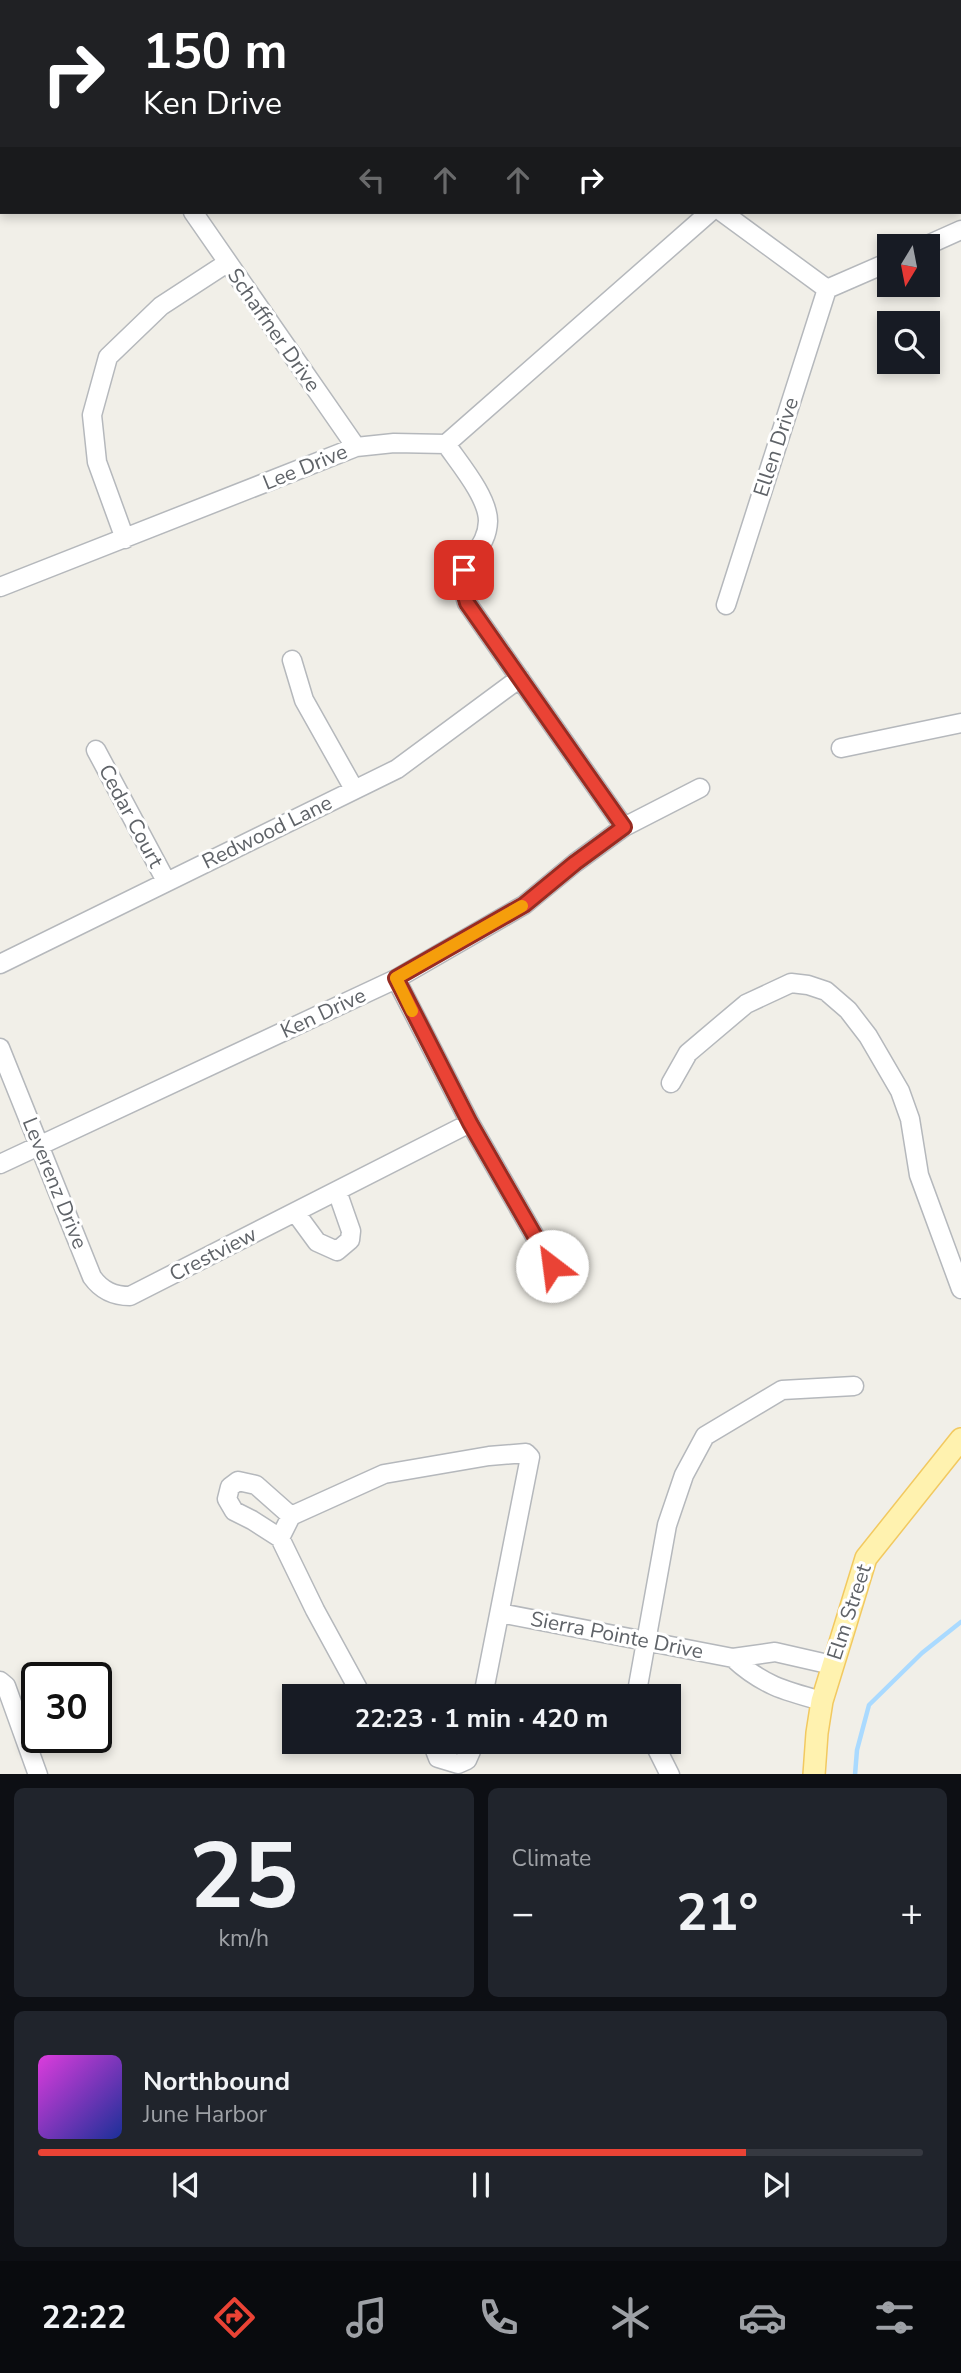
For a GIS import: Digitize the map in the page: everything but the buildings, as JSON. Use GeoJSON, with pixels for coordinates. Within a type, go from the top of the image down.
{"type":"FeatureCollection","features":[{"type":"Feature","properties":{"kind":"main road","name":"Elm Street"},"geometry":{"type":"LineString","coordinates":[[814,1774],[822,1701],[866,1558],[961,1439]]}},
{"type":"Feature","properties":{"kind":"street","name":"Schaffner Drive"},"geometry":{"type":"LineString","coordinates":[[194,214],[356,447]]}},
{"type":"Feature","properties":{"kind":"street"},"geometry":{"type":"LineString","coordinates":[[624,827],[467,603],[462,586],[464,570],[485,536],[488,521],[476,489],[446,444],[708,214]]}},
{"type":"Feature","properties":{"kind":"street"},"geometry":{"type":"LineString","coordinates":[[725,214],[827,289],[877,267]]}},
{"type":"Feature","properties":{"kind":"street"},"geometry":{"type":"LineString","coordinates":[[940,239],[961,230]]}},
{"type":"Feature","properties":{"kind":"street"},"geometry":{"type":"LineString","coordinates":[[125,539],[97,462],[92,415],[108,357],[161,306],[227,263]]}},
{"type":"Feature","properties":{"kind":"street","name":"Ellen Drive"},"geometry":{"type":"LineString","coordinates":[[726,606],[827,289]]}},
{"type":"Feature","properties":{"kind":"street","name":"Lee Drive"},"geometry":{"type":"LineString","coordinates":[[0,587],[356,447],[394,443],[446,444]]}},
{"type":"Feature","properties":{"kind":"street"},"geometry":{"type":"LineString","coordinates":[[292,660],[304,700],[354,789]]}},
{"type":"Feature","properties":{"kind":"street","name":"Redwood Lane"},"geometry":{"type":"LineString","coordinates":[[0,964],[397,769],[520,678]]}},
{"type":"Feature","properties":{"kind":"street"},"geometry":{"type":"LineString","coordinates":[[841,748],[961,723]]}},
{"type":"Feature","properties":{"kind":"street","name":"Cedar Court"},"geometry":{"type":"LineString","coordinates":[[96,750],[166,881]]}},
{"type":"Feature","properties":{"kind":"street","name":"Ken Drive"},"geometry":{"type":"LineString","coordinates":[[0,1164],[396,978],[524,905],[624,827],[700,788]]}},
{"type":"Feature","properties":{"kind":"street"},"geometry":{"type":"LineString","coordinates":[[396,978],[470,1123],[552,1266]]}},
{"type":"Feature","properties":{"kind":"street"},"geometry":{"type":"LineString","coordinates":[[671,1083],[688,1053],[746,1004],[791,983],[826,991],[848,1010],[868,1036],[900,1091],[911,1119],[919,1175],[961,1289]]}},
{"type":"Feature","properties":{"kind":"street","name":"Leverenz Drive"},"geometry":{"type":"LineString","coordinates":[[0,1048],[92,1277],[107,1291],[117,1296],[130,1296]]}},
{"type":"Feature","properties":{"kind":"street","name":"Crestview"},"geometry":{"type":"LineString","coordinates":[[130,1296],[470,1123]]}},
{"type":"Feature","properties":{"kind":"street"},"geometry":{"type":"LineString","coordinates":[[295,1212],[317,1242],[337,1251],[350,1240],[351,1231],[337,1191]]}},
{"type":"Feature","properties":{"kind":"street"},"geometry":{"type":"LineString","coordinates":[[638,1684],[667,1525],[684,1475],[705,1436],[782,1390],[854,1386]]}},
{"type":"Feature","properties":{"kind":"street"},"geometry":{"type":"LineString","coordinates":[[280,1538],[291,1516],[384,1474],[489,1456],[527,1453],[530,1457],[485,1684]]}},
{"type":"Feature","properties":{"kind":"street"},"geometry":{"type":"LineString","coordinates":[[291,1516],[256,1485],[238,1481],[230,1487],[228,1499],[234,1511],[280,1538],[355,1684]]}},
{"type":"Feature","properties":{"kind":"street","name":"Sierra Pointe Drive"},"geometry":{"type":"LineString","coordinates":[[500,1613],[733,1658],[775,1652],[832,1665]]}},
{"type":"Feature","properties":{"kind":"street","name":"Sierra Pointe Drive"},"geometry":{"type":"LineString","coordinates":[[733,1658],[755,1677],[771,1686],[822,1701]]}},
{"type":"Feature","properties":{"kind":"street"},"geometry":{"type":"LineString","coordinates":[[0,1681],[6,1686],[38,1774]]}},
{"type":"Feature","properties":{"kind":"street"},"geometry":{"type":"LineString","coordinates":[[660,1754],[670,1774]]}},
{"type":"Feature","properties":{"kind":"waterway"},"geometry":{"type":"LineString","coordinates":[[855,1774],[857,1750],[869,1705],[922,1653],[961,1622]]}},
{"type":"Feature","properties":{"kind":"slow traffic"},"geometry":{"type":"LineString","coordinates":[[412,1011],[396,978],[522,906]]}},
{"type":"Feature","properties":{"kind":"route"},"geometry":{"type":"LineString","coordinates":[[464,570],[462,586],[467,603],[624,827],[524,905],[396,978],[470,1123],[552,1266]]}}]}
